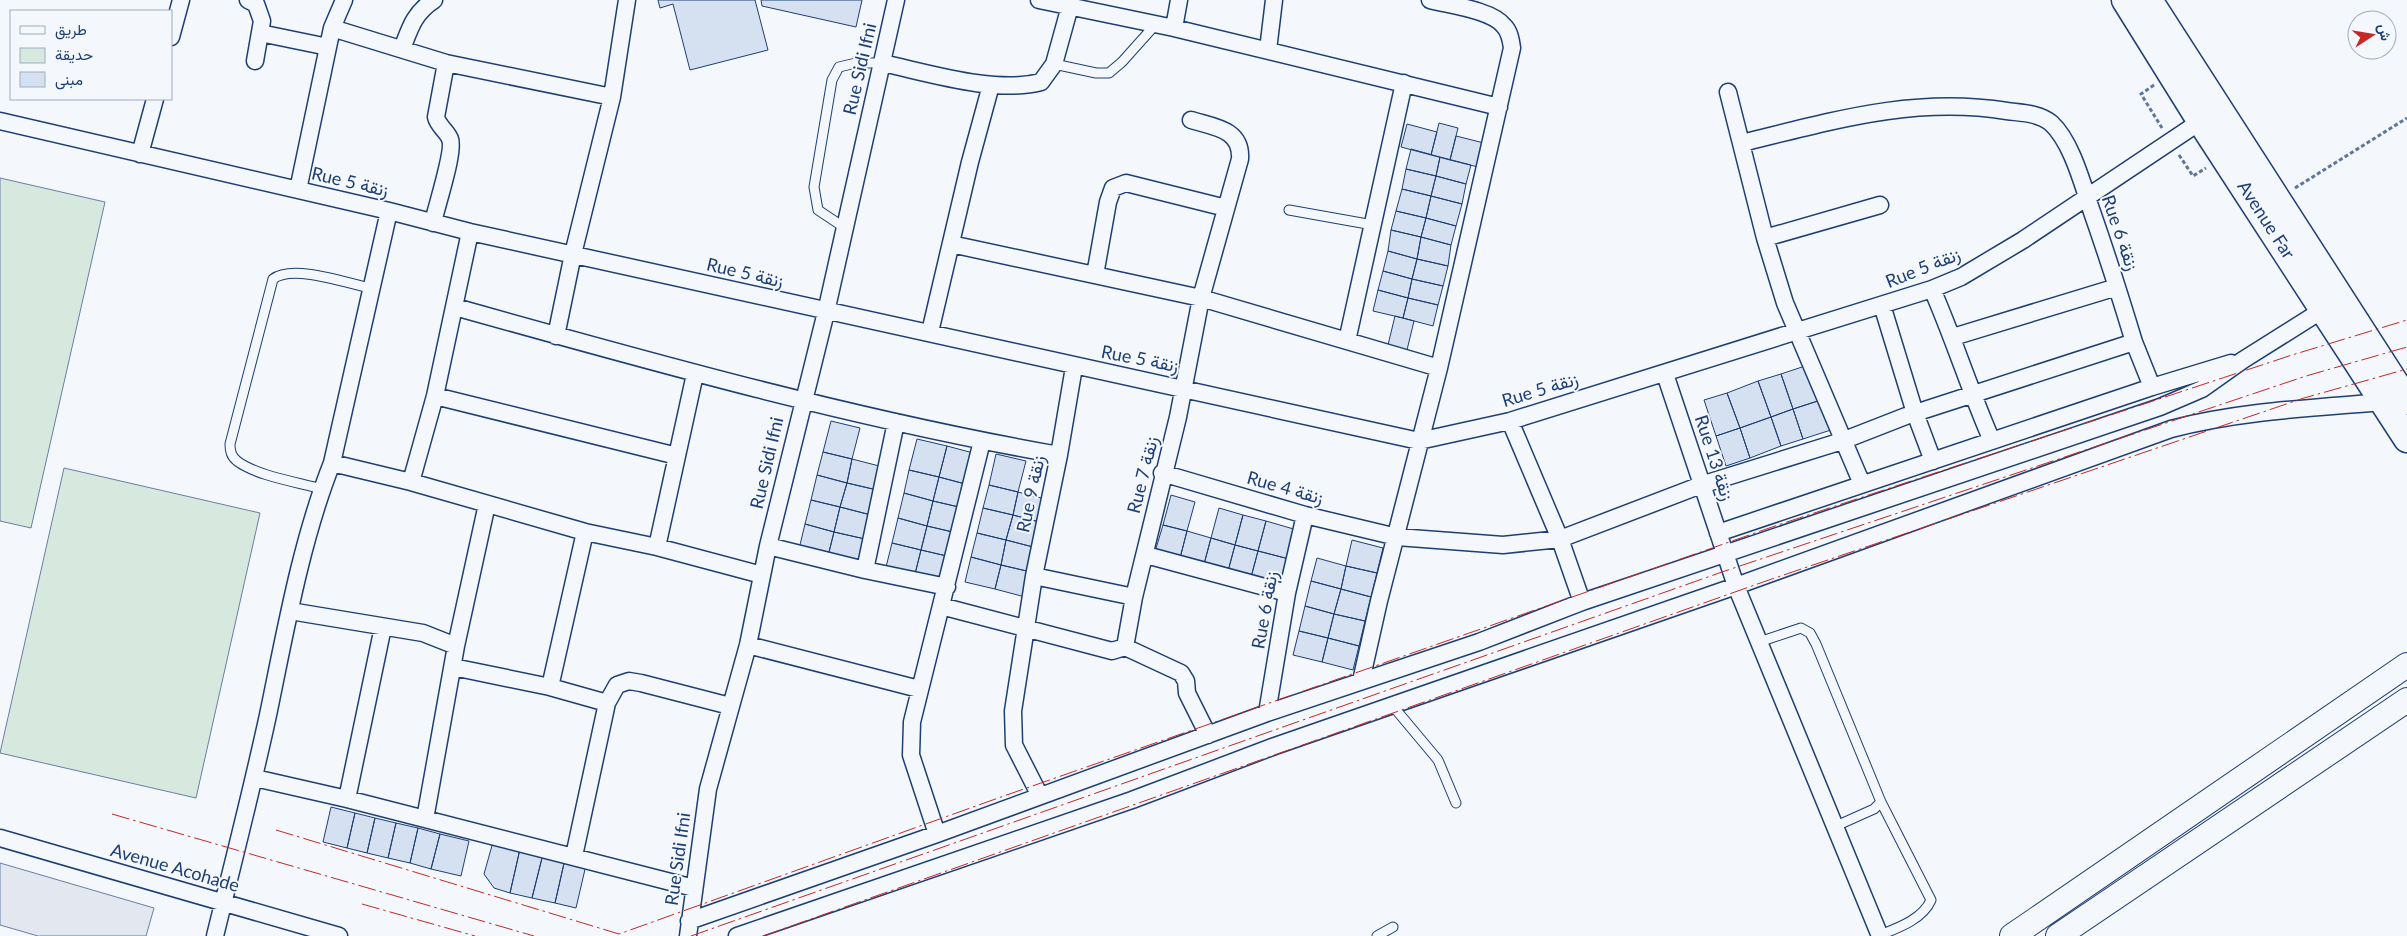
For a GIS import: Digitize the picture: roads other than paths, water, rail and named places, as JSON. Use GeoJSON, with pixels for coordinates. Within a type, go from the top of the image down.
{"type":"FeatureCollection","features":[{"type":"Feature","properties":{"kind":"main road","name":"Avenue Far"},"geometry":{"type":"LineString","coordinates":[[2125,0],[2210,115],[2278,200],[2395,401],[2407,439]]}},
{"type":"Feature","properties":{"kind":"main road","name":"Avenue Far"},"geometry":{"type":"LineString","coordinates":[[2149,0],[2210,115],[2324,309],[2395,401]]}},
{"type":"Feature","properties":{"kind":"street"},"geometry":{"type":"LineString","coordinates":[[172,33],[181,0]]}},
{"type":"Feature","properties":{"kind":"street"},"geometry":{"type":"LineString","coordinates":[[248,0],[256,4],[260,10],[262,21],[255,61]]}},
{"type":"Feature","properties":{"kind":"street"},"geometry":{"type":"LineString","coordinates":[[298,190],[332,28],[344,0]]}},
{"type":"Feature","properties":{"kind":"street"},"geometry":{"type":"LineString","coordinates":[[402,49],[413,19],[417,13],[434,0]]}},
{"type":"Feature","properties":{"kind":"street"},"geometry":{"type":"LineString","coordinates":[[556,336],[573,254],[612,97],[626,0]]}},
{"type":"Feature","properties":{"kind":"street","name":"Rue Sidi Ifni"},"geometry":{"type":"LineString","coordinates":[[689,928],[708,789],[748,645],[768,546],[802,401],[826,312],[896,0]]}},
{"type":"Feature","properties":{"kind":"street"},"geometry":{"type":"LineString","coordinates":[[1039,0],[1174,28],[1499,107]]}},
{"type":"Feature","properties":{"kind":"street"},"geometry":{"type":"LineString","coordinates":[[1174,28],[1179,0]]}},
{"type":"Feature","properties":{"kind":"street"},"geometry":{"type":"LineString","coordinates":[[1268,50],[1274,0]]}},
{"type":"Feature","properties":{"kind":"street"},"geometry":{"type":"LineString","coordinates":[[1362,681],[1379,601],[1439,368],[1512,48],[1510,38],[1504,26],[1496,18],[1430,0]]}},
{"type":"Feature","properties":{"kind":"street"},"geometry":{"type":"LineString","coordinates":[[882,63],[991,85],[1017,87],[1041,82],[1054,64],[1070,6]]}},
{"type":"Feature","properties":{"kind":"street"},"geometry":{"type":"LineString","coordinates":[[332,28],[446,62],[612,97]]}},
{"type":"Feature","properties":{"kind":"street"},"geometry":{"type":"LineString","coordinates":[[260,33],[328,47]]}},
{"type":"Feature","properties":{"kind":"street"},"geometry":{"type":"LineString","coordinates":[[433,223],[450,152],[450,138],[437,122],[436,117],[446,62]]}},
{"type":"Feature","properties":{"kind":"street"},"geometry":{"type":"LineString","coordinates":[[1347,341],[1404,83]]}},
{"type":"Feature","properties":{"kind":"street"},"geometry":{"type":"LineString","coordinates":[[930,332],[970,162],[991,85]]}},
{"type":"Feature","properties":{"kind":"street"},"geometry":{"type":"LineString","coordinates":[[1728,92],[1765,238],[1785,303],[1811,360],[1842,441],[1862,484]]}},
{"type":"Feature","properties":{"kind":"street"},"geometry":{"type":"LineString","coordinates":[[140,154],[155,100]]}},
{"type":"Feature","properties":{"kind":"street","name":"Rue 6 زنقة"},"geometry":{"type":"LineString","coordinates":[[1742,143],[1873,112],[1917,106],[1986,107],[2044,119],[2056,130],[2073,161],[2118,287],[2134,342],[2152,387]]}},
{"type":"Feature","properties":{"kind":"street","name":"Rue 5 زنقة"},"geometry":{"type":"LineString","coordinates":[[0,121],[389,211],[470,232],[826,312],[930,332],[1074,367],[1184,389],[1419,441],[1510,421],[1932,289],[1986,262],[2087,198],[2210,115]]}},
{"type":"Feature","properties":{"kind":"street","name":"Rue 7 زنقة"},"geometry":{"type":"LineString","coordinates":[[1119,649],[1146,555],[1162,473],[1184,389],[1201,298],[1240,159],[1239,144],[1234,136],[1226,131],[1191,120]]}},
{"type":"Feature","properties":{"kind":"street"},"geometry":{"type":"LineString","coordinates":[[1095,275],[1108,202],[1113,188],[1126,184],[1226,208]]}},
{"type":"Feature","properties":{"kind":"street"},"geometry":{"type":"LineString","coordinates":[[1765,238],[1880,205]]}},
{"type":"Feature","properties":{"kind":"street"},"geometry":{"type":"LineString","coordinates":[[215,936],[255,778],[290,610],[322,489],[332,463],[370,288],[389,211]]}},
{"type":"Feature","properties":{"kind":"street"},"geometry":{"type":"LineString","coordinates":[[411,482],[435,396],[470,232]]}},
{"type":"Feature","properties":{"kind":"street"},"geometry":{"type":"LineString","coordinates":[[951,244],[1201,298],[1439,368]]}},
{"type":"Feature","properties":{"kind":"street"},"geometry":{"type":"LineString","coordinates":[[1953,337],[2118,287]]}},
{"type":"Feature","properties":{"kind":"street"},"geometry":{"type":"LineString","coordinates":[[1932,289],[1953,337],[1972,394],[1992,441]]}},
{"type":"Feature","properties":{"kind":"street"},"geometry":{"type":"LineString","coordinates":[[1882,305],[1915,413],[1933,461]]}},
{"type":"Feature","properties":{"kind":"street"},"geometry":{"type":"LineString","coordinates":[[455,307],[695,374],[802,401],[982,441],[1060,455]]}},
{"type":"Feature","properties":{"kind":"street"},"geometry":{"type":"LineString","coordinates":[[689,928],[937,834],[1267,713],[1479,642],[1582,602],[2160,407],[2202,389],[2242,360],[2324,309]]}},
{"type":"Feature","properties":{"kind":"street","name":"Rue 4 زنقة"},"geometry":{"type":"LineString","coordinates":[[1162,473],[1305,515],[1397,537],[1503,545],[1560,539],[1701,485],[1842,441],[1915,413],[2134,342]]}},
{"type":"Feature","properties":{"kind":"street"},"geometry":{"type":"LineString","coordinates":[[1718,532],[2152,387],[2242,360]]}},
{"type":"Feature","properties":{"kind":"street","name":"Rue 9 زنقة"},"geometry":{"type":"LineString","coordinates":[[1026,630],[1034,576],[1060,455],[1074,367]]}},
{"type":"Feature","properties":{"kind":"street"},"geometry":{"type":"LineString","coordinates":[[657,547],[695,374]]}},
{"type":"Feature","properties":{"kind":"street","name":"Rue 13 زنقة"},"geometry":{"type":"LineString","coordinates":[[1665,374],[1736,586],[1880,936]]}},
{"type":"Feature","properties":{"kind":"street"},"geometry":{"type":"LineString","coordinates":[[435,396],[676,456]]}},
{"type":"Feature","properties":{"kind":"street"},"geometry":{"type":"LineString","coordinates":[[737,936],[1132,800],[1392,705],[1736,586],[2171,429],[2213,418],[2395,401]]}},
{"type":"Feature","properties":{"kind":"street"},"geometry":{"type":"LineString","coordinates":[[1510,421],[1560,539],[1582,602]]}},
{"type":"Feature","properties":{"kind":"street"},"geometry":{"type":"LineString","coordinates":[[865,570],[896,422]]}},
{"type":"Feature","properties":{"kind":"street"},"geometry":{"type":"LineString","coordinates":[[937,834],[911,755],[912,722],[982,441]]}},
{"type":"Feature","properties":{"kind":"street"},"geometry":{"type":"LineString","coordinates":[[332,463],[411,482],[585,532],[657,547],[762,575]]}},
{"type":"Feature","properties":{"kind":"street"},"geometry":{"type":"LineString","coordinates":[[424,819],[456,646],[487,504]]}},
{"type":"Feature","properties":{"kind":"street","name":"Rue 6 زنقة"},"geometry":{"type":"LineString","coordinates":[[1267,713],[1287,593],[1305,515]]}},
{"type":"Feature","properties":{"kind":"street"},"geometry":{"type":"LineString","coordinates":[[550,687],[585,532]]}},
{"type":"Feature","properties":{"kind":"street"},"geometry":{"type":"LineString","coordinates":[[768,546],[865,570],[947,587]]}},
{"type":"Feature","properties":{"kind":"street"},"geometry":{"type":"LineString","coordinates":[[1146,555],[1287,593]]}},
{"type":"Feature","properties":{"kind":"street"},"geometry":{"type":"LineString","coordinates":[[1034,576],[1134,598]]}},
{"type":"Feature","properties":{"kind":"street"},"geometry":{"type":"LineString","coordinates":[[941,606],[1026,630],[1119,649],[1181,672],[1186,681],[1187,693],[1208,735]]}},
{"type":"Feature","properties":{"kind":"street"},"geometry":{"type":"LineString","coordinates":[[290,610],[423,633],[456,646]]}},
{"type":"Feature","properties":{"kind":"street"},"geometry":{"type":"LineString","coordinates":[[346,798],[383,627]]}},
{"type":"Feature","properties":{"kind":"street"},"geometry":{"type":"LineString","coordinates":[[1026,630],[1012,730],[1018,756],[1040,796]]}},
{"type":"Feature","properties":{"kind":"street"},"geometry":{"type":"LineString","coordinates":[[748,645],[919,689]]}},
{"type":"Feature","properties":{"kind":"street"},"geometry":{"type":"LineString","coordinates":[[2012,936],[2407,665]]}},
{"type":"Feature","properties":{"kind":"street"},"geometry":{"type":"LineString","coordinates":[[453,667],[550,687],[607,703]]}},
{"type":"Feature","properties":{"kind":"street"},"geometry":{"type":"LineString","coordinates":[[574,856],[607,703],[617,685],[629,681],[730,706]]}},
{"type":"Feature","properties":{"kind":"street"},"geometry":{"type":"LineString","coordinates":[[2058,936],[2407,700]]}},
{"type":"Feature","properties":{"kind":"street"},"geometry":{"type":"LineString","coordinates":[[255,778],[346,798],[694,888]]}},
{"type":"Feature","properties":{"kind":"street","name":"Avenue Acohade"},"geometry":{"type":"LineString","coordinates":[[0,838],[340,936]]}},
{"type":"Feature","properties":{"kind":"lane"},"geometry":{"type":"LineString","coordinates":[[1054,64],[1096,73],[1109,73],[1122,62],[1156,24]]}},
{"type":"Feature","properties":{"kind":"lane"},"geometry":{"type":"LineString","coordinates":[[845,228],[818,210],[814,197],[814,187],[832,80],[839,67],[856,63],[882,63]]}},
{"type":"Feature","properties":{"kind":"lane"},"geometry":{"type":"LineString","coordinates":[[1289,210],[1373,225]]}},
{"type":"Feature","properties":{"kind":"lane"},"geometry":{"type":"LineString","coordinates":[[322,489],[251,468],[236,460],[230,452],[230,444],[274,279],[280,274],[298,273],[370,288]]}},
{"type":"Feature","properties":{"kind":"lane"},"geometry":{"type":"LineString","coordinates":[[1759,642],[1801,628],[1810,633],[1880,802],[1931,900],[1928,908],[1902,926],[1880,936]]}},
{"type":"Feature","properties":{"kind":"lane"},"geometry":{"type":"LineString","coordinates":[[1392,705],[1438,760],[1456,802]]}},
{"type":"Feature","properties":{"kind":"lane"},"geometry":{"type":"LineString","coordinates":[[1836,826],[1874,809],[1880,802]]}},
{"type":"Feature","properties":{"kind":"lane"},"geometry":{"type":"LineString","coordinates":[[1377,936],[1393,927]]}}]}
